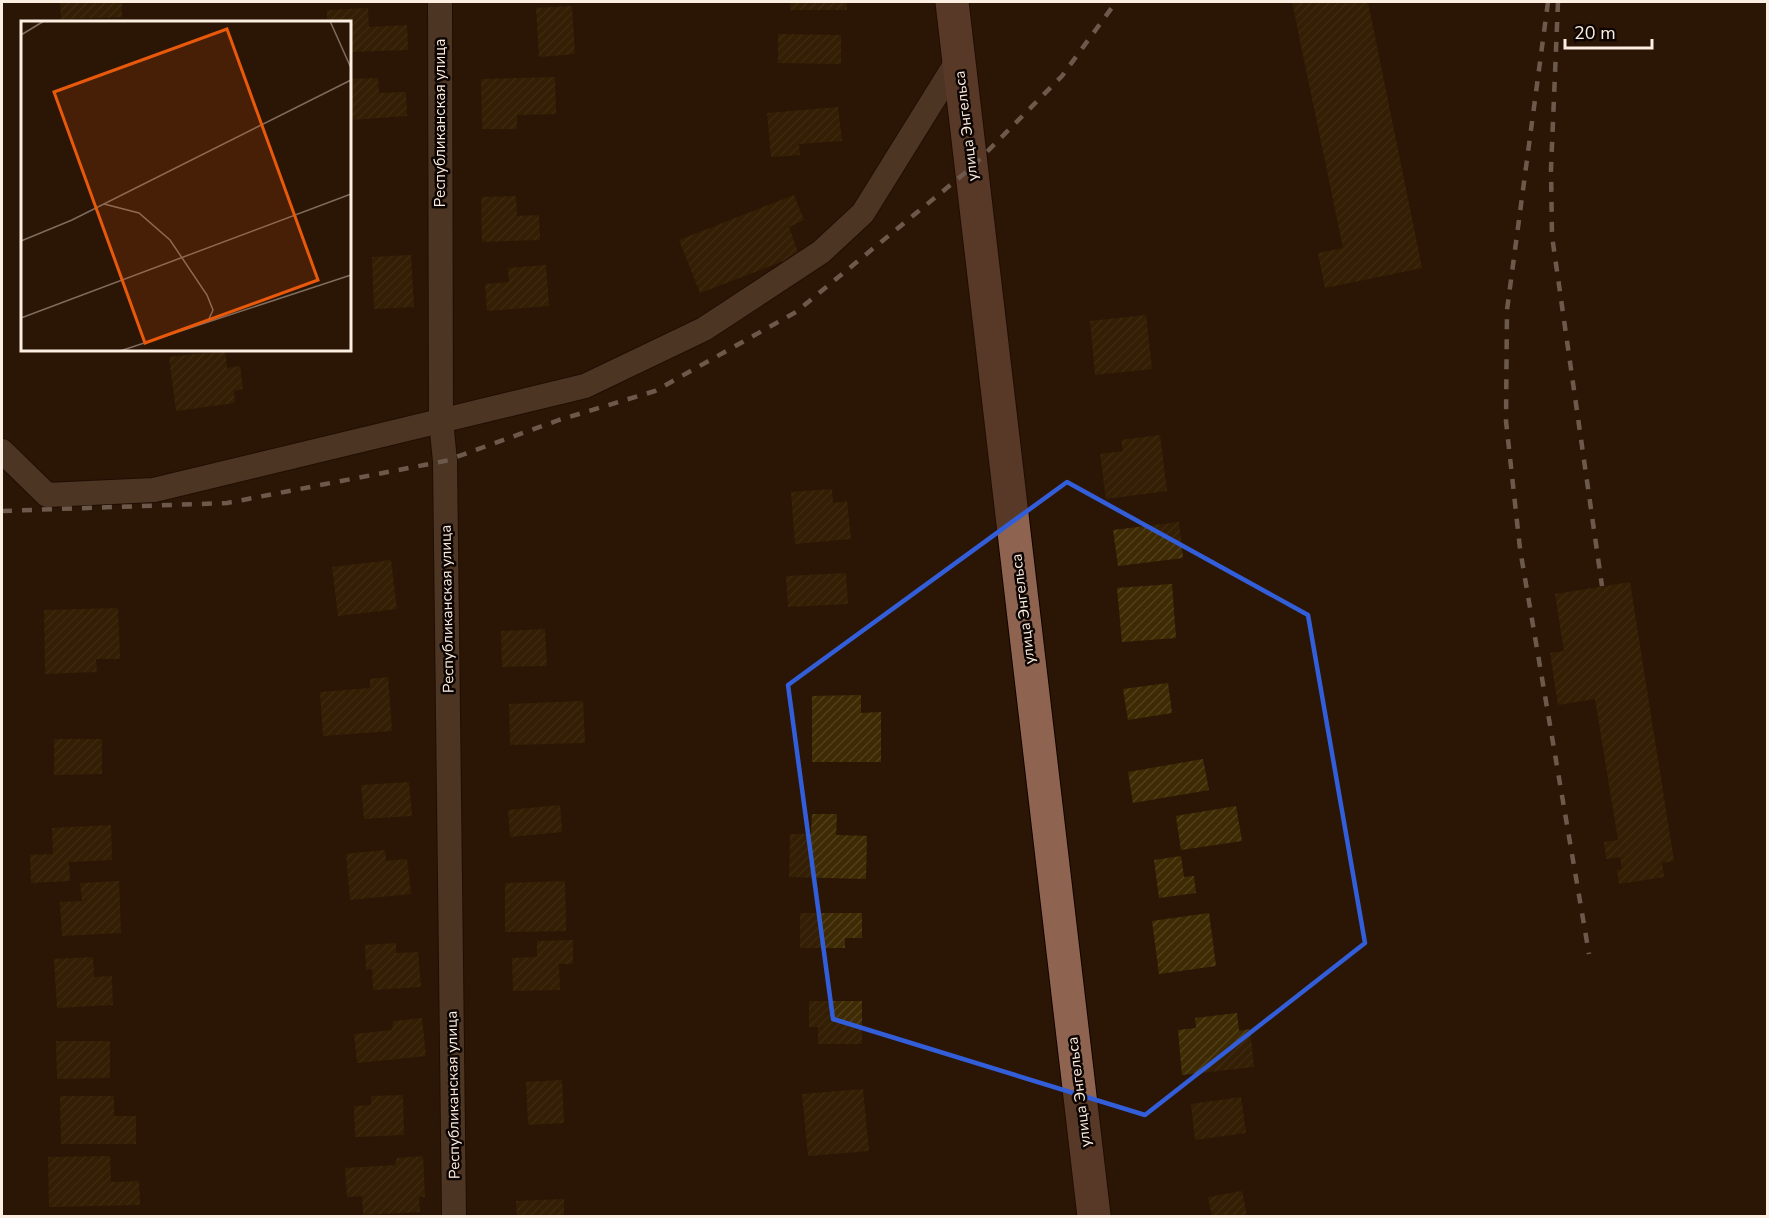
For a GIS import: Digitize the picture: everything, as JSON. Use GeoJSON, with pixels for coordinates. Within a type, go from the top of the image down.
{"type":"FeatureCollection","features":[{"type":"Feature","properties":{"kind":"street","name":"Республиканская улица"},"geometry":{"type":"LineString","coordinates":[[440,2],[441,421],[445,461],[454,1216]]}},
{"type":"Feature","properties":{"kind":"street","name":"улица Энгельса"},"geometry":{"type":"LineString","coordinates":[[952,2],[1094,1216]]}},
{"type":"Feature","properties":{"kind":"street"},"geometry":{"type":"LineString","coordinates":[[2,451],[47,495],[154,490],[585,386],[704,328],[821,252],[863,213],[958,60]]}},
{"type":"Feature","properties":{"kind":"highlighted area"},"geometry":{"type":"Polygon","coordinates":[[[1067,482],[1308,615],[1365,943],[1145,1115],[833,1019],[788,685],[1067,482]]]}},
{"type":"Feature","properties":{"kind":"building"},"geometry":{"type":"Polygon","coordinates":[[[60,2],[122,2],[122,17],[61,19],[60,2]]]}},
{"type":"Feature","properties":{"kind":"building"},"geometry":{"type":"Polygon","coordinates":[[[790,2],[847,2],[847,10],[790,10],[790,2]]]}},
{"type":"Feature","properties":{"kind":"building"},"geometry":{"type":"Polygon","coordinates":[[[1292,2],[1368,2],[1422,268],[1325,288],[1318,253],[1343,248],[1292,2]]]}},
{"type":"Feature","properties":{"kind":"building"},"geometry":{"type":"Polygon","coordinates":[[[572,6],[575,54],[539,57],[536,8],[572,6]]]}},
{"type":"Feature","properties":{"kind":"building"},"geometry":{"type":"Polygon","coordinates":[[[368,8],[369,27],[407,25],[408,50],[351,52],[351,21],[327,21],[327,10],[368,8]]]}},
{"type":"Feature","properties":{"kind":"building"},"geometry":{"type":"Polygon","coordinates":[[[778,34],[841,35],[841,64],[778,63],[778,34]]]}},
{"type":"Feature","properties":{"kind":"building"},"geometry":{"type":"Polygon","coordinates":[[[555,77],[556,114],[517,115],[517,129],[482,129],[481,79],[555,77]]]}},
{"type":"Feature","properties":{"kind":"building"},"geometry":{"type":"Polygon","coordinates":[[[378,78],[379,93],[406,92],[407,116],[351,120],[351,79],[378,78]]]}},
{"type":"Feature","properties":{"kind":"building"},"geometry":{"type":"Polygon","coordinates":[[[838,107],[842,141],[799,144],[800,155],[771,157],[767,113],[838,107]]]}},
{"type":"Feature","properties":{"kind":"building"},"geometry":{"type":"Polygon","coordinates":[[[794,195],[804,220],[789,227],[799,255],[700,293],[679,240],[794,195]]]}},
{"type":"Feature","properties":{"kind":"building"},"geometry":{"type":"Polygon","coordinates":[[[516,196],[517,216],[539,215],[540,240],[482,242],[481,197],[516,196]]]}},
{"type":"Feature","properties":{"kind":"building"},"geometry":{"type":"Polygon","coordinates":[[[411,255],[414,307],[374,309],[372,257],[411,255]]]}},
{"type":"Feature","properties":{"kind":"building"},"geometry":{"type":"Polygon","coordinates":[[[546,265],[549,306],[487,311],[485,284],[509,282],[508,268],[546,265]]]}},
{"type":"Feature","properties":{"kind":"building"},"geometry":{"type":"Polygon","coordinates":[[[1146,315],[1152,369],[1095,375],[1090,321],[1146,315]]]}},
{"type":"Feature","properties":{"kind":"building"},"geometry":{"type":"Polygon","coordinates":[[[225,351],[227,368],[240,366],[243,389],[234,391],[235,403],[176,411],[169,357],[225,351]]]}},
{"type":"Feature","properties":{"kind":"building"},"geometry":{"type":"Polygon","coordinates":[[[1160,435],[1167,491],[1106,499],[1100,454],[1123,451],[1121,440],[1160,435]]]}},
{"type":"Feature","properties":{"kind":"building"},"geometry":{"type":"Polygon","coordinates":[[[832,489],[833,503],[847,501],[851,539],[795,544],[791,492],[832,489]]]}},
{"type":"Feature","properties":{"kind":"building"},"geometry":{"type":"Polygon","coordinates":[[[1179,522],[1183,558],[1118,566],[1113,530],[1179,522]]]}},
{"type":"Feature","properties":{"kind":"building"},"geometry":{"type":"Polygon","coordinates":[[[391,560],[397,609],[338,616],[332,567],[391,560]]]}},
{"type":"Feature","properties":{"kind":"building"},"geometry":{"type":"Polygon","coordinates":[[[846,573],[848,604],[788,607],[786,576],[846,573]]]}},
{"type":"Feature","properties":{"kind":"building"},"geometry":{"type":"Polygon","coordinates":[[[1630,582],[1674,861],[1662,863],[1664,877],[1619,884],[1617,870],[1622,869],[1620,857],[1606,859],[1604,842],[1618,840],[1595,699],[1558,705],[1550,653],[1564,651],[1555,594],[1630,582]]]}},
{"type":"Feature","properties":{"kind":"building"},"geometry":{"type":"Polygon","coordinates":[[[1172,584],[1176,638],[1122,642],[1117,588],[1172,584]]]}},
{"type":"Feature","properties":{"kind":"building"},"geometry":{"type":"Polygon","coordinates":[[[118,608],[120,659],[96,659],[97,672],[45,674],[44,610],[118,608]]]}},
{"type":"Feature","properties":{"kind":"building"},"geometry":{"type":"Polygon","coordinates":[[[545,629],[547,666],[502,667],[501,631],[545,629]]]}},
{"type":"Feature","properties":{"kind":"building"},"geometry":{"type":"Polygon","coordinates":[[[388,677],[392,731],[323,736],[320,692],[370,688],[370,679],[388,677]]]}},
{"type":"Feature","properties":{"kind":"building"},"geometry":{"type":"Polygon","coordinates":[[[1168,683],[1172,713],[1128,720],[1123,689],[1168,683]]]}},
{"type":"Feature","properties":{"kind":"building"},"geometry":{"type":"Polygon","coordinates":[[[861,695],[861,713],[881,712],[881,762],[812,762],[812,696],[861,695]]]}},
{"type":"Feature","properties":{"kind":"building"},"geometry":{"type":"Polygon","coordinates":[[[583,701],[585,743],[510,745],[509,704],[583,701]]]}},
{"type":"Feature","properties":{"kind":"building"},"geometry":{"type":"Polygon","coordinates":[[[54,739],[102,739],[102,774],[54,775],[54,739]]]}},
{"type":"Feature","properties":{"kind":"building"},"geometry":{"type":"Polygon","coordinates":[[[1203,759],[1209,790],[1133,803],[1128,772],[1203,759]]]}},
{"type":"Feature","properties":{"kind":"building"},"geometry":{"type":"Polygon","coordinates":[[[409,782],[412,816],[364,819],[361,785],[409,782]]]}},
{"type":"Feature","properties":{"kind":"building"},"geometry":{"type":"Polygon","coordinates":[[[560,805],[562,832],[510,837],[508,810],[560,805]]]}},
{"type":"Feature","properties":{"kind":"building"},"geometry":{"type":"Polygon","coordinates":[[[1236,806],[1242,841],[1181,850],[1176,816],[1236,806]]]}},
{"type":"Feature","properties":{"kind":"building"},"geometry":{"type":"Polygon","coordinates":[[[812,814],[837,814],[836,835],[867,836],[866,879],[789,877],[790,834],[811,834],[812,814]]]}},
{"type":"Feature","properties":{"kind":"building"},"geometry":{"type":"Polygon","coordinates":[[[111,825],[112,860],[69,862],[70,881],[31,883],[30,855],[53,854],[52,828],[111,825]]]}},
{"type":"Feature","properties":{"kind":"building"},"geometry":{"type":"Polygon","coordinates":[[[385,850],[386,861],[407,859],[411,894],[350,900],[346,854],[385,850]]]}},
{"type":"Feature","properties":{"kind":"building"},"geometry":{"type":"Polygon","coordinates":[[[1181,856],[1184,877],[1194,876],[1196,893],[1159,898],[1154,860],[1181,856]]]}},
{"type":"Feature","properties":{"kind":"building"},"geometry":{"type":"Polygon","coordinates":[[[119,881],[121,933],[62,936],[60,902],[82,901],[80,883],[119,881]]]}},
{"type":"Feature","properties":{"kind":"building"},"geometry":{"type":"Polygon","coordinates":[[[565,881],[566,931],[505,932],[505,883],[565,881]]]}},
{"type":"Feature","properties":{"kind":"building"},"geometry":{"type":"Polygon","coordinates":[[[800,913],[862,913],[862,938],[845,938],[845,948],[800,948],[800,913]]]}},
{"type":"Feature","properties":{"kind":"building"},"geometry":{"type":"Polygon","coordinates":[[[1209,913],[1216,966],[1159,974],[1152,921],[1209,913]]]}},
{"type":"Feature","properties":{"kind":"building"},"geometry":{"type":"Polygon","coordinates":[[[573,940],[573,964],[559,964],[560,990],[513,991],[512,958],[537,957],[537,941],[573,940]]]}},
{"type":"Feature","properties":{"kind":"building"},"geometry":{"type":"Polygon","coordinates":[[[396,943],[396,953],[418,952],[421,987],[373,990],[372,969],[366,970],[365,945],[396,943]]]}},
{"type":"Feature","properties":{"kind":"building"},"geometry":{"type":"Polygon","coordinates":[[[93,957],[94,977],[112,976],[113,1005],[57,1008],[54,959],[93,957]]]}},
{"type":"Feature","properties":{"kind":"building"},"geometry":{"type":"Polygon","coordinates":[[[809,1001],[862,1001],[862,1044],[818,1044],[818,1027],[809,1027],[809,1001]]]}},
{"type":"Feature","properties":{"kind":"building"},"geometry":{"type":"Polygon","coordinates":[[[1237,1013],[1239,1031],[1250,1029],[1254,1067],[1182,1075],[1178,1030],[1196,1028],[1195,1018],[1237,1013]]]}},
{"type":"Feature","properties":{"kind":"building"},"geometry":{"type":"Polygon","coordinates":[[[422,1018],[426,1056],[357,1063],[354,1034],[392,1030],[393,1021],[422,1018]]]}},
{"type":"Feature","properties":{"kind":"building"},"geometry":{"type":"Polygon","coordinates":[[[56,1041],[110,1041],[110,1078],[57,1079],[56,1041]]]}},
{"type":"Feature","properties":{"kind":"building"},"geometry":{"type":"Polygon","coordinates":[[[562,1080],[564,1123],[528,1125],[526,1082],[562,1080]]]}},
{"type":"Feature","properties":{"kind":"building"},"geometry":{"type":"Polygon","coordinates":[[[863,1089],[869,1151],[808,1156],[802,1094],[863,1089]]]}},
{"type":"Feature","properties":{"kind":"building"},"geometry":{"type":"Polygon","coordinates":[[[403,1095],[404,1135],[355,1137],[354,1106],[371,1105],[371,1096],[403,1095]]]}},
{"type":"Feature","properties":{"kind":"building"},"geometry":{"type":"Polygon","coordinates":[[[60,1096],[114,1096],[114,1116],[136,1116],[136,1144],[61,1144],[60,1096]]]}},
{"type":"Feature","properties":{"kind":"building"},"geometry":{"type":"Polygon","coordinates":[[[1241,1097],[1246,1133],[1195,1140],[1191,1104],[1241,1097]]]}},
{"type":"Feature","properties":{"kind":"building"},"geometry":{"type":"Polygon","coordinates":[[[110,1156],[111,1182],[139,1181],[140,1205],[49,1207],[48,1157],[110,1156]]]}},
{"type":"Feature","properties":{"kind":"building"},"geometry":{"type":"Polygon","coordinates":[[[423,1156],[425,1197],[419,1197],[420,1212],[363,1215],[362,1196],[347,1197],[345,1168],[395,1165],[397,1158],[423,1156]]]}},
{"type":"Feature","properties":{"kind":"building"},"geometry":{"type":"Polygon","coordinates":[[[1242,1191],[1247,1216],[1212,1216],[1208,1197],[1242,1191]]]}},
{"type":"Feature","properties":{"kind":"building"},"geometry":{"type":"Polygon","coordinates":[[[564,1199],[564,1216],[517,1216],[516,1201],[564,1199]]]}},
{"type":"Feature","properties":{"kind":"railway"},"geometry":{"type":"LineString","coordinates":[[2,511],[227,503],[445,461],[559,420],[655,391],[796,312],[971,168],[1062,76],[1116,2]]}},
{"type":"Feature","properties":{"kind":"railway"},"geometry":{"type":"LineString","coordinates":[[1548,2],[1507,310],[1506,421],[1520,549],[1589,954]]}},
{"type":"Feature","properties":{"kind":"railway"},"geometry":{"type":"LineString","coordinates":[[1558,2],[1551,169],[1552,236],[1602,586]]}}]}
